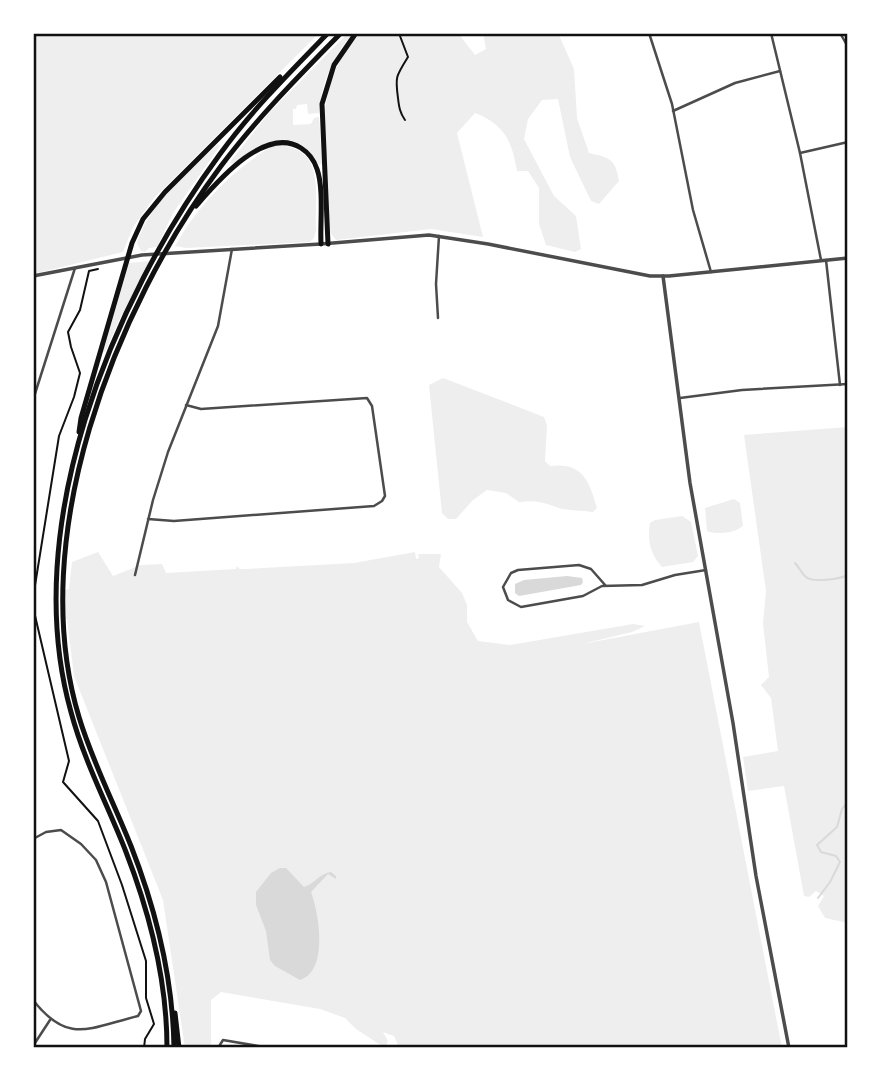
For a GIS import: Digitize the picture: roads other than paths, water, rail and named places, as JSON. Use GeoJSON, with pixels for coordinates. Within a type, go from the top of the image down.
{"type":"FeatureCollection","features":[{"type":"Feature","properties":{"kind":"highway"},"geometry":{"type":"LineString","coordinates":[[76,453],[107,361],[139,290],[170,231],[226,146],[263,101],[328,33]]}},
{"type":"Feature","properties":{"kind":"highway"},"geometry":{"type":"LineString","coordinates":[[179,1048],[174,1001],[160,937],[134,855],[79,716],[65,650],[62,582],[71,506],[96,408],[136,310],[185,219],[213,176],[251,127],[341,33]]}},
{"type":"Feature","properties":{"kind":"highway"},"geometry":{"type":"LineString","coordinates":[[325,244],[322,104],[334,65],[356,33]]}},
{"type":"Feature","properties":{"kind":"highway"},"geometry":{"type":"LineString","coordinates":[[167,1048],[162,984],[145,908],[66,697],[55,619],[57,560],[62,520],[81,418],[137,231],[159,198],[274,82],[297,65]]}},
{"type":"Feature","properties":{"kind":"highway"},"geometry":{"type":"LineString","coordinates":[[185,219],[218,183],[246,159],[265,145],[288,143],[307,152],[318,170],[325,244]]}},
{"type":"Feature","properties":{"kind":"highway"},"geometry":{"type":"LineString","coordinates":[[160,937],[171,1004],[174,1048]]}},
{"type":"Feature","properties":{"kind":"street"},"geometry":{"type":"LineString","coordinates":[[649,33],[673,111],[693,210],[711,272]]}},
{"type":"Feature","properties":{"kind":"street"},"geometry":{"type":"LineString","coordinates":[[771,33],[823,260],[827,266],[840,385]]}},
{"type":"Feature","properties":{"kind":"street"},"geometry":{"type":"LineString","coordinates":[[840,33],[848,47]]}},
{"type":"Feature","properties":{"kind":"street"},"geometry":{"type":"LineString","coordinates":[[673,111],[721,89],[780,71]]}},
{"type":"Feature","properties":{"kind":"street"},"geometry":{"type":"LineString","coordinates":[[800,153],[848,142]]}},
{"type":"Feature","properties":{"kind":"street"},"geometry":{"type":"LineString","coordinates":[[33,276],[142,255],[325,244],[414,235],[439,236],[494,245],[628,273],[663,276],[848,258]]}},
{"type":"Feature","properties":{"kind":"street"},"geometry":{"type":"LineString","coordinates":[[438,318],[436,284],[439,236]]}},
{"type":"Feature","properties":{"kind":"street"},"geometry":{"type":"LineString","coordinates":[[135,575],[168,452],[218,326],[232,248]]}},
{"type":"Feature","properties":{"kind":"street"},"geometry":{"type":"LineString","coordinates":[[33,400],[75,268]]}},
{"type":"Feature","properties":{"kind":"street"},"geometry":{"type":"LineString","coordinates":[[663,276],[690,483],[758,889],[789,1048]]}},
{"type":"Feature","properties":{"kind":"street"},"geometry":{"type":"LineString","coordinates":[[680,398],[742,390],[848,384]]}},
{"type":"Feature","properties":{"kind":"street"},"geometry":{"type":"LineString","coordinates":[[148,519],[174,521],[374,506],[382,501],[386,492],[370,402],[366,398],[201,409],[186,405]]}},
{"type":"Feature","properties":{"kind":"street"},"geometry":{"type":"LineString","coordinates":[[606,586],[591,569],[579,565],[518,570],[510,573],[503,587],[508,600],[522,607],[583,596],[606,586],[642,585],[675,575],[706,570]]}},
{"type":"Feature","properties":{"kind":"street"},"geometry":{"type":"LineString","coordinates":[[33,839],[46,832],[61,830],[81,844],[96,860],[106,882],[141,1011],[138,1016],[75,1030],[50,1020],[33,1000]]}},
{"type":"Feature","properties":{"kind":"street"},"geometry":{"type":"LineString","coordinates":[[33,1046],[50,1020]]}},
{"type":"Feature","properties":{"kind":"street"},"geometry":{"type":"LineString","coordinates":[[218,1048],[223,1040],[270,1048]]}},
{"type":"Feature","properties":{"kind":"waterway"},"geometry":{"type":"LineString","coordinates":[[795,563],[809,579],[827,580],[848,575]]}},
{"type":"Feature","properties":{"kind":"waterway"},"geometry":{"type":"LineString","coordinates":[[818,898],[840,862],[836,856],[821,852],[817,845],[837,827],[842,809],[848,801]]}}]}
